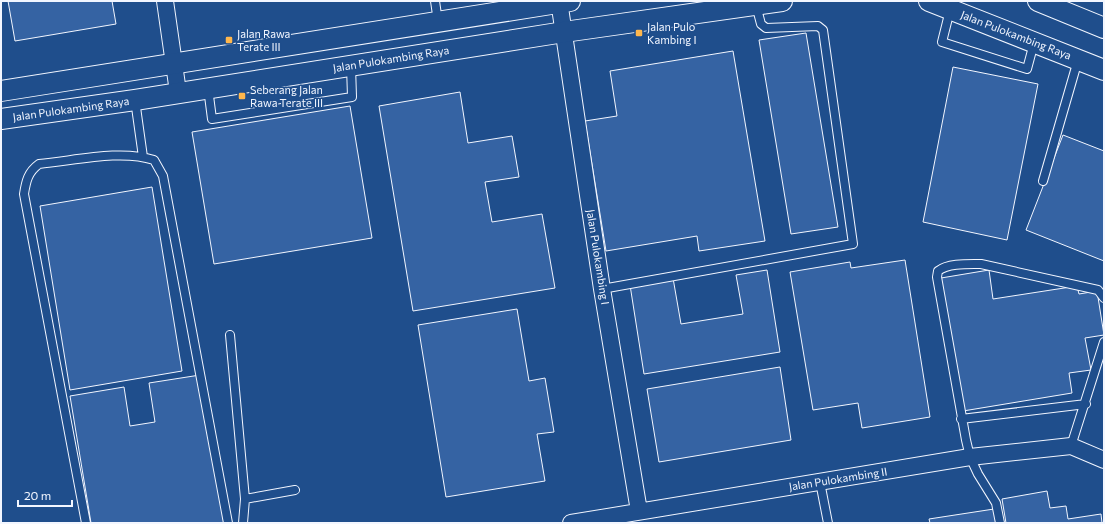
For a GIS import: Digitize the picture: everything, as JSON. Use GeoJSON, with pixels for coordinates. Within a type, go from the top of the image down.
{"type":"FeatureCollection","features":[{"type":"Feature","properties":{"kind":"street"},"geometry":{"type":"LineString","coordinates":[[165,1],[178,92]]}},
{"type":"Feature","properties":{"kind":"street","name":"Jalan Pulokambing Raya"},"geometry":{"type":"LineString","coordinates":[[1,119],[135,100],[564,32],[782,1]]}},
{"type":"Feature","properties":{"kind":"street","name":"Jalan Pulokambing Raya"},"geometry":{"type":"LineString","coordinates":[[929,1],[1104,70]]}},
{"type":"Feature","properties":{"kind":"street"},"geometry":{"type":"LineString","coordinates":[[1,91],[563,2]]}},
{"type":"Feature","properties":{"kind":"street","name":"Jalan Pulokambing I"},"geometry":{"type":"LineString","coordinates":[[563,2],[564,32],[602,289],[639,511]]}},
{"type":"Feature","properties":{"kind":"street"},"geometry":{"type":"LineString","coordinates":[[1044,2],[1104,28]]}},
{"type":"Feature","properties":{"kind":"street","name":"Jalan Pulokambing II"},"geometry":{"type":"LineString","coordinates":[[571,523],[970,457],[1071,446],[1104,460]]}},
{"type":"Feature","properties":{"kind":"lane"},"geometry":{"type":"LineString","coordinates":[[435,1],[438,22]]}},
{"type":"Feature","properties":{"kind":"lane"},"geometry":{"type":"LineString","coordinates":[[602,289],[854,244],[823,30],[818,26],[766,28],[761,24],[756,5]]}},
{"type":"Feature","properties":{"kind":"lane"},"geometry":{"type":"LineString","coordinates":[[950,10],[942,42],[1027,69],[1034,42]]}},
{"type":"Feature","properties":{"kind":"lane"},"geometry":{"type":"LineString","coordinates":[[1043,181],[1078,60]]}},
{"type":"Feature","properties":{"kind":"lane"},"geometry":{"type":"LineString","coordinates":[[208,88],[212,119],[352,97],[351,65]]}},
{"type":"Feature","properties":{"kind":"lane"},"geometry":{"type":"LineString","coordinates":[[135,100],[143,157]]}},
{"type":"Feature","properties":{"kind":"lane"},"geometry":{"type":"LineString","coordinates":[[86,523],[24,194],[26,179],[32,170],[39,164],[121,155],[143,157],[154,160],[163,176],[228,523]]}},
{"type":"Feature","properties":{"kind":"lane"},"geometry":{"type":"LineString","coordinates":[[1000,523],[996,503],[978,474],[970,457],[961,419],[937,277],[938,271],[942,268],[967,264],[981,264],[1098,290],[1104,298]]}},
{"type":"Feature","properties":{"kind":"lane"},"geometry":{"type":"LineString","coordinates":[[230,335],[245,498],[243,523]]}},
{"type":"Feature","properties":{"kind":"lane"},"geometry":{"type":"LineString","coordinates":[[1071,446],[1086,404],[1104,342]]}},
{"type":"Feature","properties":{"kind":"lane"},"geometry":{"type":"LineString","coordinates":[[961,419],[1086,404]]}},
{"type":"Feature","properties":{"kind":"lane"},"geometry":{"type":"LineString","coordinates":[[820,482],[828,523]]}},
{"type":"Feature","properties":{"kind":"lane"},"geometry":{"type":"LineString","coordinates":[[245,498],[295,490]]}},
{"type":"Feature","properties":{"kind":"building"},"geometry":{"type":"Polygon","coordinates":[[[8,1],[112,1],[116,24],[15,41],[8,1]]]}},
{"type":"Feature","properties":{"kind":"building"},"geometry":{"type":"Polygon","coordinates":[[[806,33],[838,227],[791,234],[759,40],[806,33]]]}},
{"type":"Feature","properties":{"kind":"building"},"geometry":{"type":"Polygon","coordinates":[[[733,51],[765,241],[699,251],[697,236],[606,251],[585,121],[617,116],[610,71],[733,51]]]}},
{"type":"Feature","properties":{"kind":"building"},"geometry":{"type":"Polygon","coordinates":[[[953,67],[1038,84],[1007,240],[923,222],[953,67]]]}},
{"type":"Feature","properties":{"kind":"building"},"geometry":{"type":"Polygon","coordinates":[[[460,92],[468,143],[512,136],[519,177],[485,182],[492,222],[542,214],[555,288],[413,311],[379,106],[460,92]]]}},
{"type":"Feature","properties":{"kind":"building"},"geometry":{"type":"Polygon","coordinates":[[[350,106],[372,238],[214,264],[192,132],[350,106]]]}},
{"type":"Feature","properties":{"kind":"building"},"geometry":{"type":"Polygon","coordinates":[[[1063,135],[1104,151],[1104,261],[1026,230],[1063,135]]]}},
{"type":"Feature","properties":{"kind":"building"},"geometry":{"type":"Polygon","coordinates":[[[152,187],[182,371],[70,390],[40,206],[152,187]]]}},
{"type":"Feature","properties":{"kind":"building"},"geometry":{"type":"Polygon","coordinates":[[[905,260],[930,417],[862,428],[858,403],[813,410],[790,272],[850,262],[851,268],[905,260]]]}},
{"type":"Feature","properties":{"kind":"building"},"geometry":{"type":"Polygon","coordinates":[[[767,270],[780,352],[644,374],[630,285],[673,278],[681,324],[743,314],[736,275],[767,270]]]}},
{"type":"Feature","properties":{"kind":"building"},"geometry":{"type":"Polygon","coordinates":[[[989,270],[993,299],[1077,286],[1079,294],[1097,291],[1104,335],[1085,338],[1091,370],[1069,373],[1072,393],[963,411],[941,278],[989,270]]]}},
{"type":"Feature","properties":{"kind":"building"},"geometry":{"type":"Polygon","coordinates":[[[517,309],[529,381],[545,378],[554,432],[537,434],[545,481],[446,497],[418,325],[517,309]]]}},
{"type":"Feature","properties":{"kind":"building"},"geometry":{"type":"Polygon","coordinates":[[[780,367],[791,440],[659,462],[647,389],[780,367]]]}},
{"type":"Feature","properties":{"kind":"building"},"geometry":{"type":"Polygon","coordinates":[[[200,375],[224,523],[91,523],[70,396],[124,387],[130,426],[155,422],[149,383],[200,375]]]}},
{"type":"Feature","properties":{"kind":"building"},"geometry":{"type":"Polygon","coordinates":[[[1047,491],[1050,508],[1066,506],[1068,519],[1101,514],[1102,523],[1006,523],[1002,499],[1047,491]]]}},
{"type":"Feature","properties":{"kind":"building"},"geometry":{"type":"Polygon","coordinates":[[[994,509],[996,523],[930,523],[929,519],[994,509]]]}},
{"type":"Feature","properties":{"kind":"place","name":"Jalan Pulo Kambing I"},"geometry":{"type":"Point","coordinates":[639,33]}},
{"type":"Feature","properties":{"kind":"place","name":"Jalan Rawa Terate III"},"geometry":{"type":"Point","coordinates":[229,40]}},
{"type":"Feature","properties":{"kind":"place","name":"Seberang Jalan Rawa Terate III"},"geometry":{"type":"Point","coordinates":[242,96]}}]}
